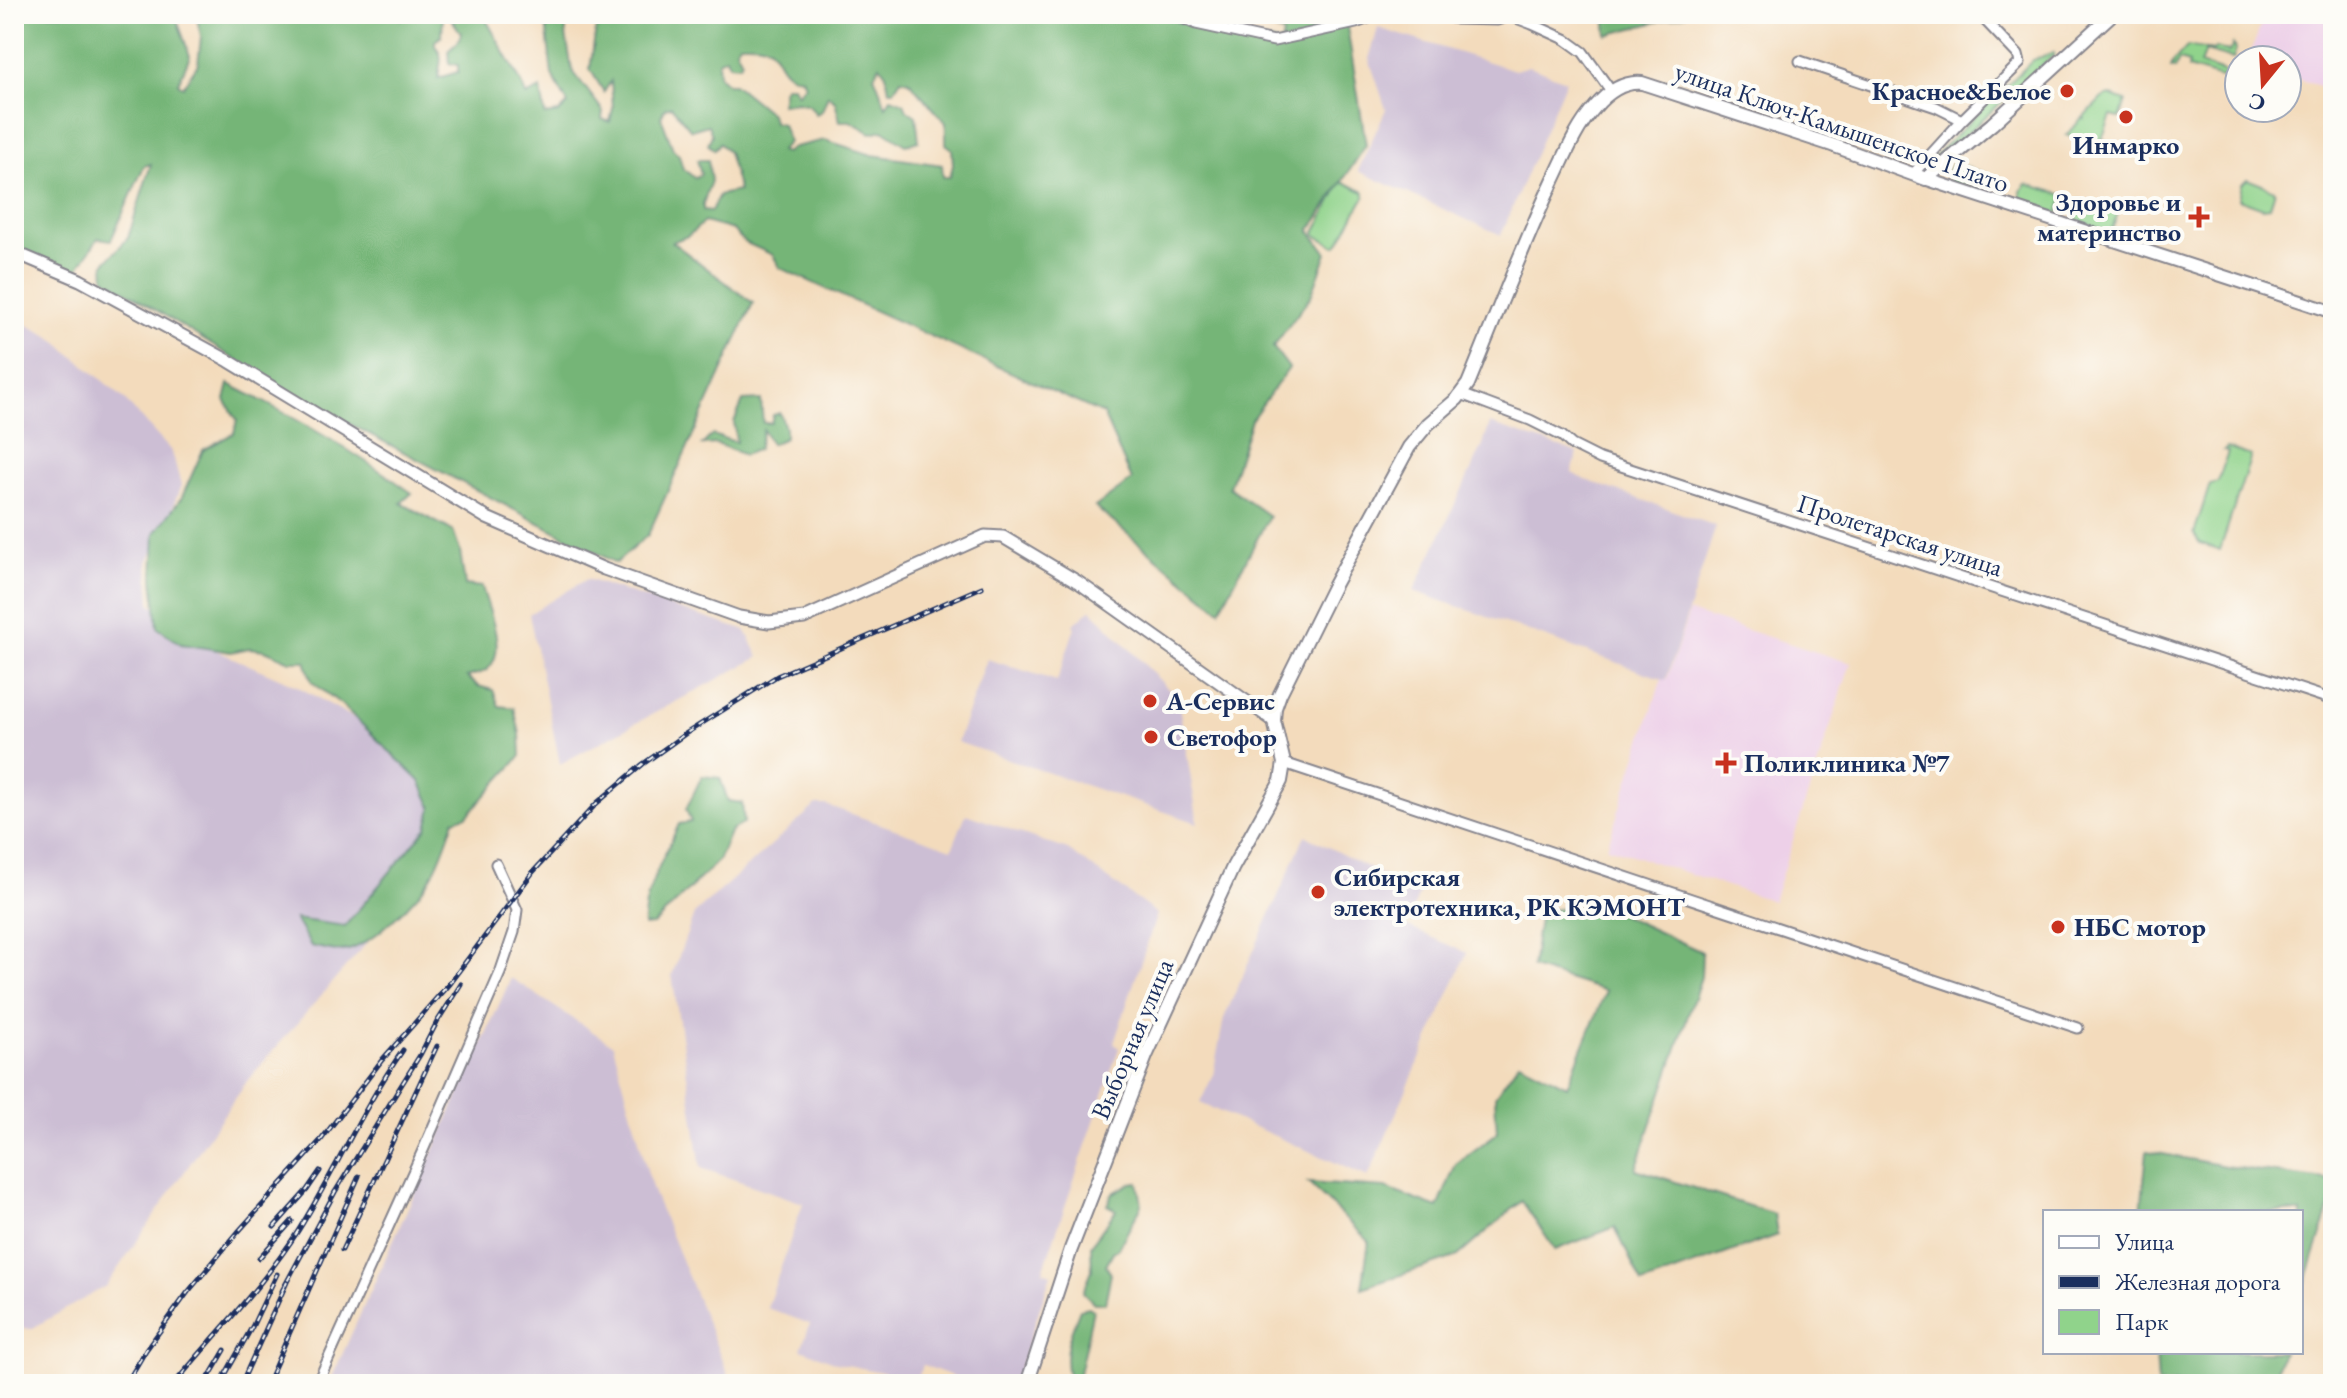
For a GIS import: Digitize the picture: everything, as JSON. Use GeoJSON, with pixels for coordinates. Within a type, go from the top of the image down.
{"type":"FeatureCollection","features":[{"type":"Feature","properties":{"kind":"main road"},"geometry":{"type":"LineString","coordinates":[[1926,179],[2112,14]]}},
{"type":"Feature","properties":{"kind":"main road","name":"улица Ключ-Камышенское Плато"},"geometry":{"type":"LineString","coordinates":[[1611,91],[1627,83],[1642,83],[1926,179]]}},
{"type":"Feature","properties":{"kind":"main road"},"geometry":{"type":"LineString","coordinates":[[1284,763],[1274,721],[1275,708],[1293,666],[1393,474],[1420,432],[1468,384],[1571,144],[1588,115],[1611,91]]}},
{"type":"Feature","properties":{"kind":"main road","name":"Выборная улица"},"geometry":{"type":"LineString","coordinates":[[1027,1384],[1071,1249],[1146,1056],[1233,867],[1276,792],[1284,763]]}},
{"type":"Feature","properties":{"kind":"street"},"geometry":{"type":"LineString","coordinates":[[1174,14],[1196,24],[1274,41],[1356,23],[1379,14]]}},
{"type":"Feature","properties":{"kind":"street"},"geometry":{"type":"LineString","coordinates":[[1435,14],[1469,20],[1497,20],[1511,16],[1532,24],[1565,39],[1583,52],[1611,91]]}},
{"type":"Feature","properties":{"kind":"street"},"geometry":{"type":"LineString","coordinates":[[1912,175],[2020,62],[2018,55],[1979,14]]}},
{"type":"Feature","properties":{"kind":"street"},"geometry":{"type":"LineString","coordinates":[[1800,61],[1936,107],[1962,120]]}},
{"type":"Feature","properties":{"kind":"street"},"geometry":{"type":"LineString","coordinates":[[1948,162],[1942,176],[1949,188]]}},
{"type":"Feature","properties":{"kind":"street","name":"улица Ключ-Камышенское Плато"},"geometry":{"type":"LineString","coordinates":[[1926,179],[2333,312]]}},
{"type":"Feature","properties":{"kind":"street"},"geometry":{"type":"LineString","coordinates":[[14,252],[80,280],[229,361],[487,518],[604,569],[739,617],[769,622],[804,618],[985,536],[1003,537],[1078,582],[1274,721]]}},
{"type":"Feature","properties":{"kind":"street","name":"Пролетарская улица"},"geometry":{"type":"LineString","coordinates":[[1461,394],[1530,420],[1600,459],[2333,700]]}},
{"type":"Feature","properties":{"kind":"street"},"geometry":{"type":"LineString","coordinates":[[1284,763],[2078,1028]]}},
{"type":"Feature","properties":{"kind":"street"},"geometry":{"type":"LineString","coordinates":[[317,1384],[500,973],[514,932],[517,910],[496,864]]}},
{"type":"Feature","properties":{"kind":"shaded area"},"geometry":{"type":"Polygon","coordinates":[[[2265,14],[2333,14],[2333,91],[2303,81],[2303,44],[2254,44],[2265,14]]]}},
{"type":"Feature","properties":{"kind":"shaded area"},"geometry":{"type":"Polygon","coordinates":[[[1378,28],[1515,70],[1529,66],[1566,80],[1501,235],[1358,171],[1386,109],[1369,59],[1378,28]]]}},
{"type":"Feature","properties":{"kind":"shaded area"},"geometry":{"type":"Polygon","coordinates":[[[14,318],[51,337],[122,397],[172,452],[181,485],[148,562],[150,603],[194,641],[295,685],[375,730],[449,814],[438,861],[247,1081],[106,1286],[31,1329],[14,1327],[14,318]]]}},
{"type":"Feature","properties":{"kind":"shaded area"},"geometry":{"type":"Polygon","coordinates":[[[1490,424],[1578,453],[1572,473],[1586,480],[1716,526],[1666,680],[1414,591],[1490,424]]]}},
{"type":"Feature","properties":{"kind":"shaded area"},"geometry":{"type":"Polygon","coordinates":[[[587,579],[746,631],[759,657],[560,764],[529,614],[587,579]]]}},
{"type":"Feature","properties":{"kind":"shaded area"},"geometry":{"type":"Polygon","coordinates":[[[1091,609],[1178,699],[1198,823],[957,742],[987,659],[1057,681],[1075,627],[1073,625],[1091,609]]]}},
{"type":"Feature","properties":{"kind":"shaded area","name":"Поликлиника №7"},"geometry":{"type":"Polygon","coordinates":[[[1689,612],[1851,663],[1773,901],[1607,847],[1662,678],[1667,679],[1689,612]]]}},
{"type":"Feature","properties":{"kind":"shaded area"},"geometry":{"type":"Polygon","coordinates":[[[816,805],[826,805],[952,849],[966,814],[1068,850],[1157,914],[1114,1043],[1119,1048],[1043,1271],[1051,1274],[1015,1384],[973,1384],[923,1365],[916,1379],[927,1384],[879,1384],[886,1373],[837,1363],[801,1349],[810,1324],[767,1308],[803,1203],[701,1168],[672,975],[694,914],[816,805]]]}},
{"type":"Feature","properties":{"kind":"shaded area"},"geometry":{"type":"Polygon","coordinates":[[[1305,835],[1420,892],[1406,926],[1467,953],[1368,1177],[1200,1103],[1213,1075],[1224,1018],[1305,835]]]}},
{"type":"Feature","properties":{"kind":"shaded area"},"geometry":{"type":"Polygon","coordinates":[[[511,978],[613,1045],[653,1191],[732,1384],[329,1384],[511,978]]]}},
{"type":"Feature","properties":{"kind":"green space"},"geometry":{"type":"Polygon","coordinates":[[[14,14],[175,14],[190,56],[178,83],[183,86],[198,64],[201,36],[196,14],[400,14],[401,19],[405,14],[443,14],[442,36],[435,41],[441,57],[438,78],[458,72],[458,65],[449,63],[448,51],[458,42],[461,33],[448,14],[483,14],[526,96],[541,89],[545,115],[559,113],[568,104],[552,75],[545,14],[566,14],[572,70],[603,111],[602,119],[610,122],[613,108],[611,81],[604,92],[590,69],[596,28],[608,14],[1159,14],[1180,23],[1281,43],[1283,34],[1265,25],[1261,14],[1345,14],[1366,145],[1310,231],[1327,253],[1311,296],[1273,347],[1289,368],[1251,420],[1229,487],[1269,516],[1220,610],[1095,507],[1132,480],[1103,414],[780,268],[773,255],[744,242],[733,230],[704,222],[688,236],[672,242],[753,303],[648,535],[616,563],[279,387],[105,278],[104,264],[128,238],[151,164],[144,166],[111,240],[98,238],[75,274],[14,245],[14,14]],[[739,43],[736,49],[742,61],[739,65],[729,64],[726,57],[718,61],[719,76],[771,114],[773,122],[782,124],[788,142],[780,151],[785,153],[794,147],[825,140],[872,155],[942,165],[943,177],[950,177],[952,149],[946,144],[946,123],[909,81],[901,79],[894,90],[889,90],[886,74],[880,65],[874,75],[886,106],[891,98],[904,103],[907,110],[916,116],[919,141],[906,145],[883,130],[871,133],[850,121],[840,121],[835,101],[828,95],[822,111],[816,114],[809,105],[797,102],[781,104],[784,86],[793,86],[797,94],[805,85],[802,78],[787,73],[765,45],[739,43]],[[671,106],[665,108],[661,117],[683,169],[695,178],[701,174],[697,160],[708,160],[711,181],[703,210],[711,211],[719,195],[739,191],[728,152],[719,143],[714,150],[708,144],[712,135],[708,125],[691,130],[671,106]]]}},
{"type":"Feature","properties":{"kind":"green space"},"geometry":{"type":"Polygon","coordinates":[[[1605,14],[1687,14],[1607,35],[1605,14]]]}},
{"type":"Feature","properties":{"kind":"green space"},"geometry":{"type":"Polygon","coordinates":[[[2188,46],[2213,51],[2215,48],[2223,50],[2223,56],[2205,51],[2200,64],[2223,72],[2223,78],[2188,68],[2189,63],[2179,60],[2175,69],[2171,68],[2188,46]]]}},
{"type":"Feature","properties":{"kind":"green space"},"geometry":{"type":"Polygon","coordinates":[[[2054,52],[1936,161],[1926,164],[2033,60],[2054,52]]]}},
{"type":"Feature","properties":{"kind":"green space"},"geometry":{"type":"Polygon","coordinates":[[[2109,95],[2126,101],[2120,118],[2111,116],[2100,152],[2095,150],[2093,144],[2066,135],[2083,118],[2085,120],[2084,117],[2102,98],[2109,95]]]}},
{"type":"Feature","properties":{"kind":"green space"},"geometry":{"type":"Polygon","coordinates":[[[1952,163],[2004,182],[2002,186],[1982,181],[1978,188],[1959,182],[1958,185],[1953,184],[1946,174],[1952,163]]]}},
{"type":"Feature","properties":{"kind":"green space"},"geometry":{"type":"Polygon","coordinates":[[[2247,179],[2275,190],[2270,207],[2263,208],[2239,199],[2242,184],[2247,179]]]}},
{"type":"Feature","properties":{"kind":"green space"},"geometry":{"type":"Polygon","coordinates":[[[1344,182],[1364,192],[1365,196],[1335,246],[1315,232],[1344,182]]]}},
{"type":"Feature","properties":{"kind":"green space"},"geometry":{"type":"Polygon","coordinates":[[[2027,184],[2064,195],[2058,214],[2021,200],[2021,191],[2027,184]]]}},
{"type":"Feature","properties":{"kind":"green space"},"geometry":{"type":"Polygon","coordinates":[[[2080,200],[2118,213],[2110,235],[2104,235],[2104,230],[2074,219],[2080,200]]]}},
{"type":"Feature","properties":{"kind":"green space"},"geometry":{"type":"Polygon","coordinates":[[[229,384],[300,421],[368,463],[412,493],[401,503],[453,531],[460,551],[465,585],[482,587],[497,643],[496,654],[485,671],[467,677],[478,686],[493,690],[499,706],[514,708],[520,734],[521,756],[467,816],[454,820],[441,857],[426,885],[385,927],[363,944],[349,950],[311,946],[295,919],[345,926],[427,828],[432,807],[420,781],[342,705],[312,682],[305,661],[290,661],[265,650],[249,648],[231,652],[181,644],[158,628],[153,578],[155,533],[182,497],[203,450],[234,433],[237,420],[225,400],[229,384]]]}},
{"type":"Feature","properties":{"kind":"green space"},"geometry":{"type":"Polygon","coordinates":[[[761,400],[763,423],[771,423],[773,415],[780,413],[785,438],[771,444],[763,430],[758,449],[744,455],[717,444],[702,445],[712,435],[736,442],[734,422],[743,401],[761,400]]]}},
{"type":"Feature","properties":{"kind":"green space"},"geometry":{"type":"Polygon","coordinates":[[[2227,448],[2251,456],[2220,550],[2200,543],[2194,534],[2210,484],[2218,482],[2227,448]]]}},
{"type":"Feature","properties":{"kind":"green space"},"geometry":{"type":"Polygon","coordinates":[[[702,776],[720,778],[728,801],[742,803],[744,823],[731,830],[718,861],[653,925],[644,926],[651,887],[679,824],[691,822],[686,809],[702,776]]]}},
{"type":"Feature","properties":{"kind":"green space"},"geometry":{"type":"Polygon","coordinates":[[[1600,905],[1702,952],[1701,977],[1636,1169],[1774,1214],[1777,1235],[1642,1284],[1615,1227],[1555,1250],[1522,1201],[1458,1256],[1362,1288],[1369,1241],[1308,1183],[1385,1188],[1438,1208],[1456,1164],[1497,1133],[1495,1096],[1519,1062],[1567,1086],[1606,991],[1532,968],[1540,911],[1600,905]]]}},
{"type":"Feature","properties":{"kind":"green space"},"geometry":{"type":"Polygon","coordinates":[[[2147,1151],[2333,1181],[2333,1197],[2303,1290],[2303,1210],[2141,1210],[2147,1151]]]}},
{"type":"Feature","properties":{"kind":"green space"},"geometry":{"type":"Polygon","coordinates":[[[1138,1182],[1142,1205],[1106,1265],[1111,1274],[1105,1303],[1094,1303],[1083,1292],[1092,1270],[1091,1245],[1116,1210],[1107,1205],[1112,1194],[1138,1182]]]}},
{"type":"Feature","properties":{"kind":"green space"},"geometry":{"type":"Polygon","coordinates":[[[1089,1307],[1093,1310],[1078,1378],[1075,1384],[1061,1384],[1068,1375],[1067,1349],[1073,1325],[1080,1309],[1089,1307]]]}},
{"type":"Feature","properties":{"kind":"green space"},"geometry":{"type":"Polygon","coordinates":[[[2156,1354],[2282,1354],[2272,1384],[2158,1384],[2156,1354]]]}},
{"type":"Feature","properties":{"kind":"railway"},"geometry":{"type":"LineString","coordinates":[[126,1384],[146,1350],[188,1292],[321,1140],[382,1060],[449,984],[533,872],[597,803],[685,734],[777,676],[982,587]]}},
{"type":"Feature","properties":{"kind":"railway"},"geometry":{"type":"LineString","coordinates":[[282,1291],[335,1192],[461,984]]}},
{"type":"Feature","properties":{"kind":"railway"},"geometry":{"type":"LineString","coordinates":[[342,1250],[437,1046]]}},
{"type":"Feature","properties":{"kind":"railway"},"geometry":{"type":"LineString","coordinates":[[174,1384],[284,1252],[403,1050]]}},
{"type":"Feature","properties":{"kind":"railway"},"geometry":{"type":"LineString","coordinates":[[274,1227],[320,1171]]}},
{"type":"Feature","properties":{"kind":"railway"},"geometry":{"type":"LineString","coordinates":[[267,1384],[359,1176]]}},
{"type":"Feature","properties":{"kind":"railway"},"geometry":{"type":"LineString","coordinates":[[259,1258],[292,1221]]}},
{"type":"Feature","properties":{"kind":"railway"},"geometry":{"type":"LineString","coordinates":[[220,1384],[277,1274]]}},
{"type":"Feature","properties":{"kind":"railway"},"geometry":{"type":"LineString","coordinates":[[241,1384],[287,1282]]}},
{"type":"Feature","properties":{"kind":"railway"},"geometry":{"type":"LineString","coordinates":[[205,1384],[225,1350]]}},
{"type":"Feature","properties":{"kind":"place","name":"Красное&Белое"},"geometry":{"type":"Point","coordinates":[2067,91]}},
{"type":"Feature","properties":{"kind":"place","name":"Инмарко"},"geometry":{"type":"Point","coordinates":[2126,117]}},
{"type":"Feature","properties":{"kind":"place","name":"Здоровье и материнство"},"geometry":{"type":"Point","coordinates":[2199,217]}},
{"type":"Feature","properties":{"kind":"place","name":"А-Сервис"},"geometry":{"type":"Point","coordinates":[1150,701]}},
{"type":"Feature","properties":{"kind":"place","name":"Светофор"},"geometry":{"type":"Point","coordinates":[1151,737]}},
{"type":"Feature","properties":{"kind":"place","name":"Поликлиника №7"},"geometry":{"type":"Point","coordinates":[1726,763]}},
{"type":"Feature","properties":{"kind":"place","name":"Сибирская электротехника, РК КЭМОНТ"},"geometry":{"type":"Point","coordinates":[1318,892]}},
{"type":"Feature","properties":{"kind":"place","name":"НБС мотор"},"geometry":{"type":"Point","coordinates":[2058,927]}}]}
